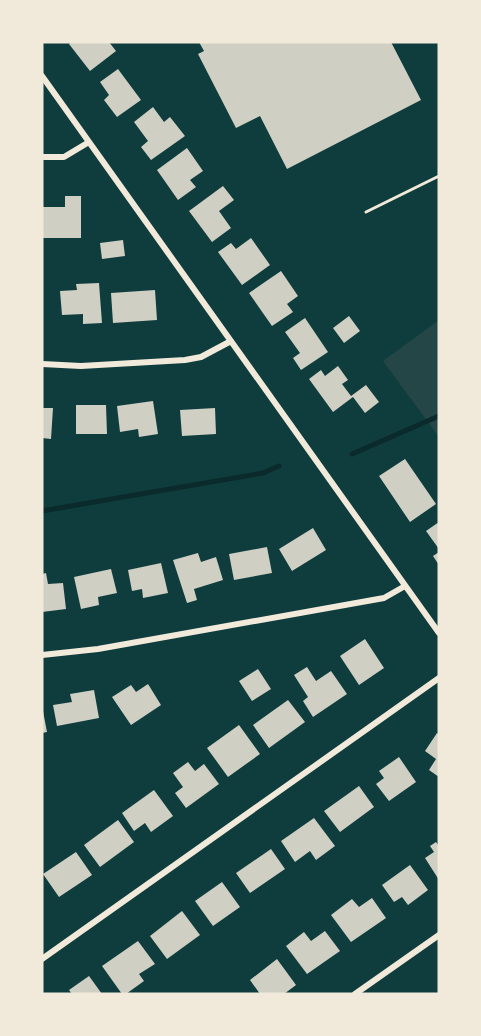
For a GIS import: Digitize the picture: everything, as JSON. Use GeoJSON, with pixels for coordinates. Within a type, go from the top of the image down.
{"type":"FeatureCollection","features":[{"type":"Feature","properties":{"kind":"street"},"geometry":{"type":"LineString","coordinates":[[42,76],[439,633]]}},
{"type":"Feature","properties":{"kind":"street"},"geometry":{"type":"LineString","coordinates":[[42,157],[64,157],[89,142]]}},
{"type":"Feature","properties":{"kind":"street"},"geometry":{"type":"LineString","coordinates":[[42,364],[81,366],[185,360],[201,357],[231,341]]}},
{"type":"Feature","properties":{"kind":"street"},"geometry":{"type":"LineString","coordinates":[[42,655],[98,649],[384,598],[405,586]]}},
{"type":"Feature","properties":{"kind":"street"},"geometry":{"type":"LineString","coordinates":[[42,959],[439,678]]}},
{"type":"Feature","properties":{"kind":"street"},"geometry":{"type":"LineString","coordinates":[[355,994],[439,935]]}},
{"type":"Feature","properties":{"kind":"lane"},"geometry":{"type":"LineString","coordinates":[[366,212],[439,176]]}},
{"type":"Feature","properties":{"kind":"shaded area"},"geometry":{"type":"Polygon","coordinates":[[[439,320],[439,437],[383,361],[439,320]]]}},
{"type":"Feature","properties":{"kind":"building"},"geometry":{"type":"Polygon","coordinates":[[[71,42],[109,42],[116,51],[90,71],[69,44],[71,42]]]}},
{"type":"Feature","properties":{"kind":"building"},"geometry":{"type":"Polygon","coordinates":[[[199,42],[391,42],[421,100],[287,169],[260,116],[236,128],[198,54],[204,51],[199,42]]]}},
{"type":"Feature","properties":{"kind":"building"},"geometry":{"type":"Polygon","coordinates":[[[118,69],[141,100],[117,117],[104,100],[109,95],[100,82],[118,69]]]}},
{"type":"Feature","properties":{"kind":"building"},"geometry":{"type":"Polygon","coordinates":[[[153,107],[164,122],[170,117],[185,136],[151,160],[141,147],[148,141],[134,122],[153,107]]]}},
{"type":"Feature","properties":{"kind":"building"},"geometry":{"type":"Polygon","coordinates":[[[187,148],[203,171],[190,180],[196,187],[178,200],[157,170],[187,148]]]}},
{"type":"Feature","properties":{"kind":"building"},"geometry":{"type":"Polygon","coordinates":[[[223,186],[234,200],[219,211],[231,228],[212,242],[189,211],[223,186]]]}},
{"type":"Feature","properties":{"kind":"building"},"geometry":{"type":"Polygon","coordinates":[[[65,196],[81,196],[81,238],[43,238],[43,207],[65,207],[65,196]]]}},
{"type":"Feature","properties":{"kind":"building"},"geometry":{"type":"Polygon","coordinates":[[[251,238],[270,265],[242,285],[218,252],[231,243],[236,249],[251,238]]]}},
{"type":"Feature","properties":{"kind":"building"},"geometry":{"type":"Polygon","coordinates":[[[123,240],[125,256],[102,259],[100,243],[123,240]]]}},
{"type":"Feature","properties":{"kind":"building"},"geometry":{"type":"Polygon","coordinates":[[[281,271],[298,296],[287,304],[293,312],[272,326],[249,293],[281,271]]]}},
{"type":"Feature","properties":{"kind":"building"},"geometry":{"type":"Polygon","coordinates":[[[99,283],[102,323],[83,324],[83,314],[62,315],[60,291],[77,290],[76,284],[99,283]]]}},
{"type":"Feature","properties":{"kind":"building"},"geometry":{"type":"Polygon","coordinates":[[[155,290],[157,320],[113,323],[111,293],[155,290]]]}},
{"type":"Feature","properties":{"kind":"building"},"geometry":{"type":"Polygon","coordinates":[[[349,316],[360,331],[344,343],[333,328],[349,316]]]}},
{"type":"Feature","properties":{"kind":"building"},"geometry":{"type":"Polygon","coordinates":[[[305,318],[328,352],[301,370],[293,358],[300,353],[285,332],[305,318]]]}},
{"type":"Feature","properties":{"kind":"building"},"geometry":{"type":"Polygon","coordinates":[[[338,366],[348,380],[342,384],[351,396],[366,385],[379,402],[365,413],[353,397],[333,412],[309,379],[321,370],[325,376],[338,366]]]}},
{"type":"Feature","properties":{"kind":"building"},"geometry":{"type":"Polygon","coordinates":[[[153,401],[158,434],[139,437],[138,429],[120,432],[117,406],[153,401]]]}},
{"type":"Feature","properties":{"kind":"building"},"geometry":{"type":"Polygon","coordinates":[[[76,405],[106,405],[107,434],[76,434],[76,405]]]}},
{"type":"Feature","properties":{"kind":"building"},"geometry":{"type":"Polygon","coordinates":[[[42,408],[53,408],[51,439],[42,438],[42,408]]]}},
{"type":"Feature","properties":{"kind":"building"},"geometry":{"type":"Polygon","coordinates":[[[215,408],[216,434],[182,436],[180,410],[215,408]]]}},
{"type":"Feature","properties":{"kind":"building"},"geometry":{"type":"Polygon","coordinates":[[[405,459],[436,504],[410,522],[379,476],[405,459]]]}},
{"type":"Feature","properties":{"kind":"building"},"geometry":{"type":"Polygon","coordinates":[[[439,522],[439,549],[426,531],[439,522]]]}},
{"type":"Feature","properties":{"kind":"building"},"geometry":{"type":"Polygon","coordinates":[[[313,528],[326,550],[292,571],[279,549],[313,528]]]}},
{"type":"Feature","properties":{"kind":"building"},"geometry":{"type":"Polygon","coordinates":[[[267,547],[272,573],[234,580],[229,554],[267,547]]]}},
{"type":"Feature","properties":{"kind":"building"},"geometry":{"type":"Polygon","coordinates":[[[439,552],[439,565],[433,556],[439,552]]]}},
{"type":"Feature","properties":{"kind":"building"},"geometry":{"type":"Polygon","coordinates":[[[198,553],[201,562],[216,557],[223,580],[194,589],[197,600],[187,603],[173,560],[198,553]]]}},
{"type":"Feature","properties":{"kind":"building"},"geometry":{"type":"Polygon","coordinates":[[[161,563],[168,593],[143,598],[142,589],[132,591],[128,570],[161,563]]]}},
{"type":"Feature","properties":{"kind":"building"},"geometry":{"type":"Polygon","coordinates":[[[111,569],[117,593],[98,597],[99,605],[81,609],[74,577],[111,569]]]}},
{"type":"Feature","properties":{"kind":"building"},"geometry":{"type":"Polygon","coordinates":[[[46,573],[48,584],[63,583],[66,609],[42,612],[42,574],[46,573]]]}},
{"type":"Feature","properties":{"kind":"building"},"geometry":{"type":"Polygon","coordinates":[[[365,639],[384,668],[359,685],[340,656],[365,639]]]}},
{"type":"Feature","properties":{"kind":"building"},"geometry":{"type":"Polygon","coordinates":[[[307,667],[316,681],[331,671],[347,694],[313,717],[303,701],[308,697],[294,675],[307,667]]]}},
{"type":"Feature","properties":{"kind":"building"},"geometry":{"type":"Polygon","coordinates":[[[258,669],[271,689],[252,701],[239,681],[258,669]]]}},
{"type":"Feature","properties":{"kind":"building"},"geometry":{"type":"Polygon","coordinates":[[[148,684],[161,705],[131,725],[112,697],[131,685],[136,692],[148,684]]]}},
{"type":"Feature","properties":{"kind":"building"},"geometry":{"type":"Polygon","coordinates":[[[94,690],[99,718],[57,726],[53,705],[72,702],[70,694],[94,690]]]}},
{"type":"Feature","properties":{"kind":"building"},"geometry":{"type":"Polygon","coordinates":[[[288,700],[305,722],[269,748],[253,725],[288,700]]]}},
{"type":"Feature","properties":{"kind":"building"},"geometry":{"type":"Polygon","coordinates":[[[42,706],[47,732],[42,733],[42,706]]]}},
{"type":"Feature","properties":{"kind":"building"},"geometry":{"type":"Polygon","coordinates":[[[239,725],[260,754],[228,777],[207,748],[239,725]]]}},
{"type":"Feature","properties":{"kind":"building"},"geometry":{"type":"Polygon","coordinates":[[[437,733],[439,735],[439,777],[429,770],[436,759],[425,751],[437,733]]]}},
{"type":"Feature","properties":{"kind":"building"},"geometry":{"type":"Polygon","coordinates":[[[399,757],[416,782],[389,801],[376,784],[384,778],[379,771],[399,757]]]}},
{"type":"Feature","properties":{"kind":"building"},"geometry":{"type":"Polygon","coordinates":[[[188,762],[195,771],[204,764],[219,784],[186,808],[175,793],[183,787],[173,773],[188,762]]]}},
{"type":"Feature","properties":{"kind":"building"},"geometry":{"type":"Polygon","coordinates":[[[359,786],[374,807],[340,832],[324,811],[359,786]]]}},
{"type":"Feature","properties":{"kind":"building"},"geometry":{"type":"Polygon","coordinates":[[[154,790],[173,816],[151,832],[145,823],[134,831],[122,813],[154,790]]]}},
{"type":"Feature","properties":{"kind":"building"},"geometry":{"type":"Polygon","coordinates":[[[314,818],[335,846],[316,860],[310,851],[295,862],[281,841],[314,818]]]}},
{"type":"Feature","properties":{"kind":"building"},"geometry":{"type":"Polygon","coordinates":[[[118,820],[134,842],[100,867],[84,845],[118,820]]]}},
{"type":"Feature","properties":{"kind":"building"},"geometry":{"type":"Polygon","coordinates":[[[436,842],[439,846],[439,880],[425,858],[434,852],[430,846],[436,842]]]}},
{"type":"Feature","properties":{"kind":"building"},"geometry":{"type":"Polygon","coordinates":[[[271,849],[285,869],[250,893],[236,873],[271,849]]]}},
{"type":"Feature","properties":{"kind":"building"},"geometry":{"type":"Polygon","coordinates":[[[76,852],[92,875],[59,897],[43,874],[76,852]]]}},
{"type":"Feature","properties":{"kind":"building"},"geometry":{"type":"Polygon","coordinates":[[[410,865],[428,890],[408,905],[402,897],[394,902],[382,885],[410,865]]]}},
{"type":"Feature","properties":{"kind":"building"},"geometry":{"type":"Polygon","coordinates":[[[222,882],[240,907],[213,926],[195,901],[222,882]]]}},
{"type":"Feature","properties":{"kind":"building"},"geometry":{"type":"Polygon","coordinates":[[[372,898],[386,918],[351,942],[331,915],[352,899],[359,907],[372,898]]]}},
{"type":"Feature","properties":{"kind":"building"},"geometry":{"type":"Polygon","coordinates":[[[182,911],[200,935],[167,959],[150,936],[182,911]]]}},
{"type":"Feature","properties":{"kind":"building"},"geometry":{"type":"Polygon","coordinates":[[[325,931],[340,951],[307,974],[286,946],[304,932],[311,941],[325,931]]]}},
{"type":"Feature","properties":{"kind":"building"},"geometry":{"type":"Polygon","coordinates":[[[138,941],[155,964],[139,974],[144,981],[126,994],[122,994],[102,966],[138,941]]]}},
{"type":"Feature","properties":{"kind":"building"},"geometry":{"type":"Polygon","coordinates":[[[277,959],[296,985],[284,994],[260,994],[250,980],[277,959]]]}},
{"type":"Feature","properties":{"kind":"building"},"geometry":{"type":"Polygon","coordinates":[[[89,976],[102,994],[72,994],[69,990],[89,976]]]}},
{"type":"Feature","properties":{"kind":"waterway"},"geometry":{"type":"LineString","coordinates":[[352,454],[439,416]]}},
{"type":"Feature","properties":{"kind":"waterway"},"geometry":{"type":"LineString","coordinates":[[42,511],[263,473],[279,466]]}}]}
